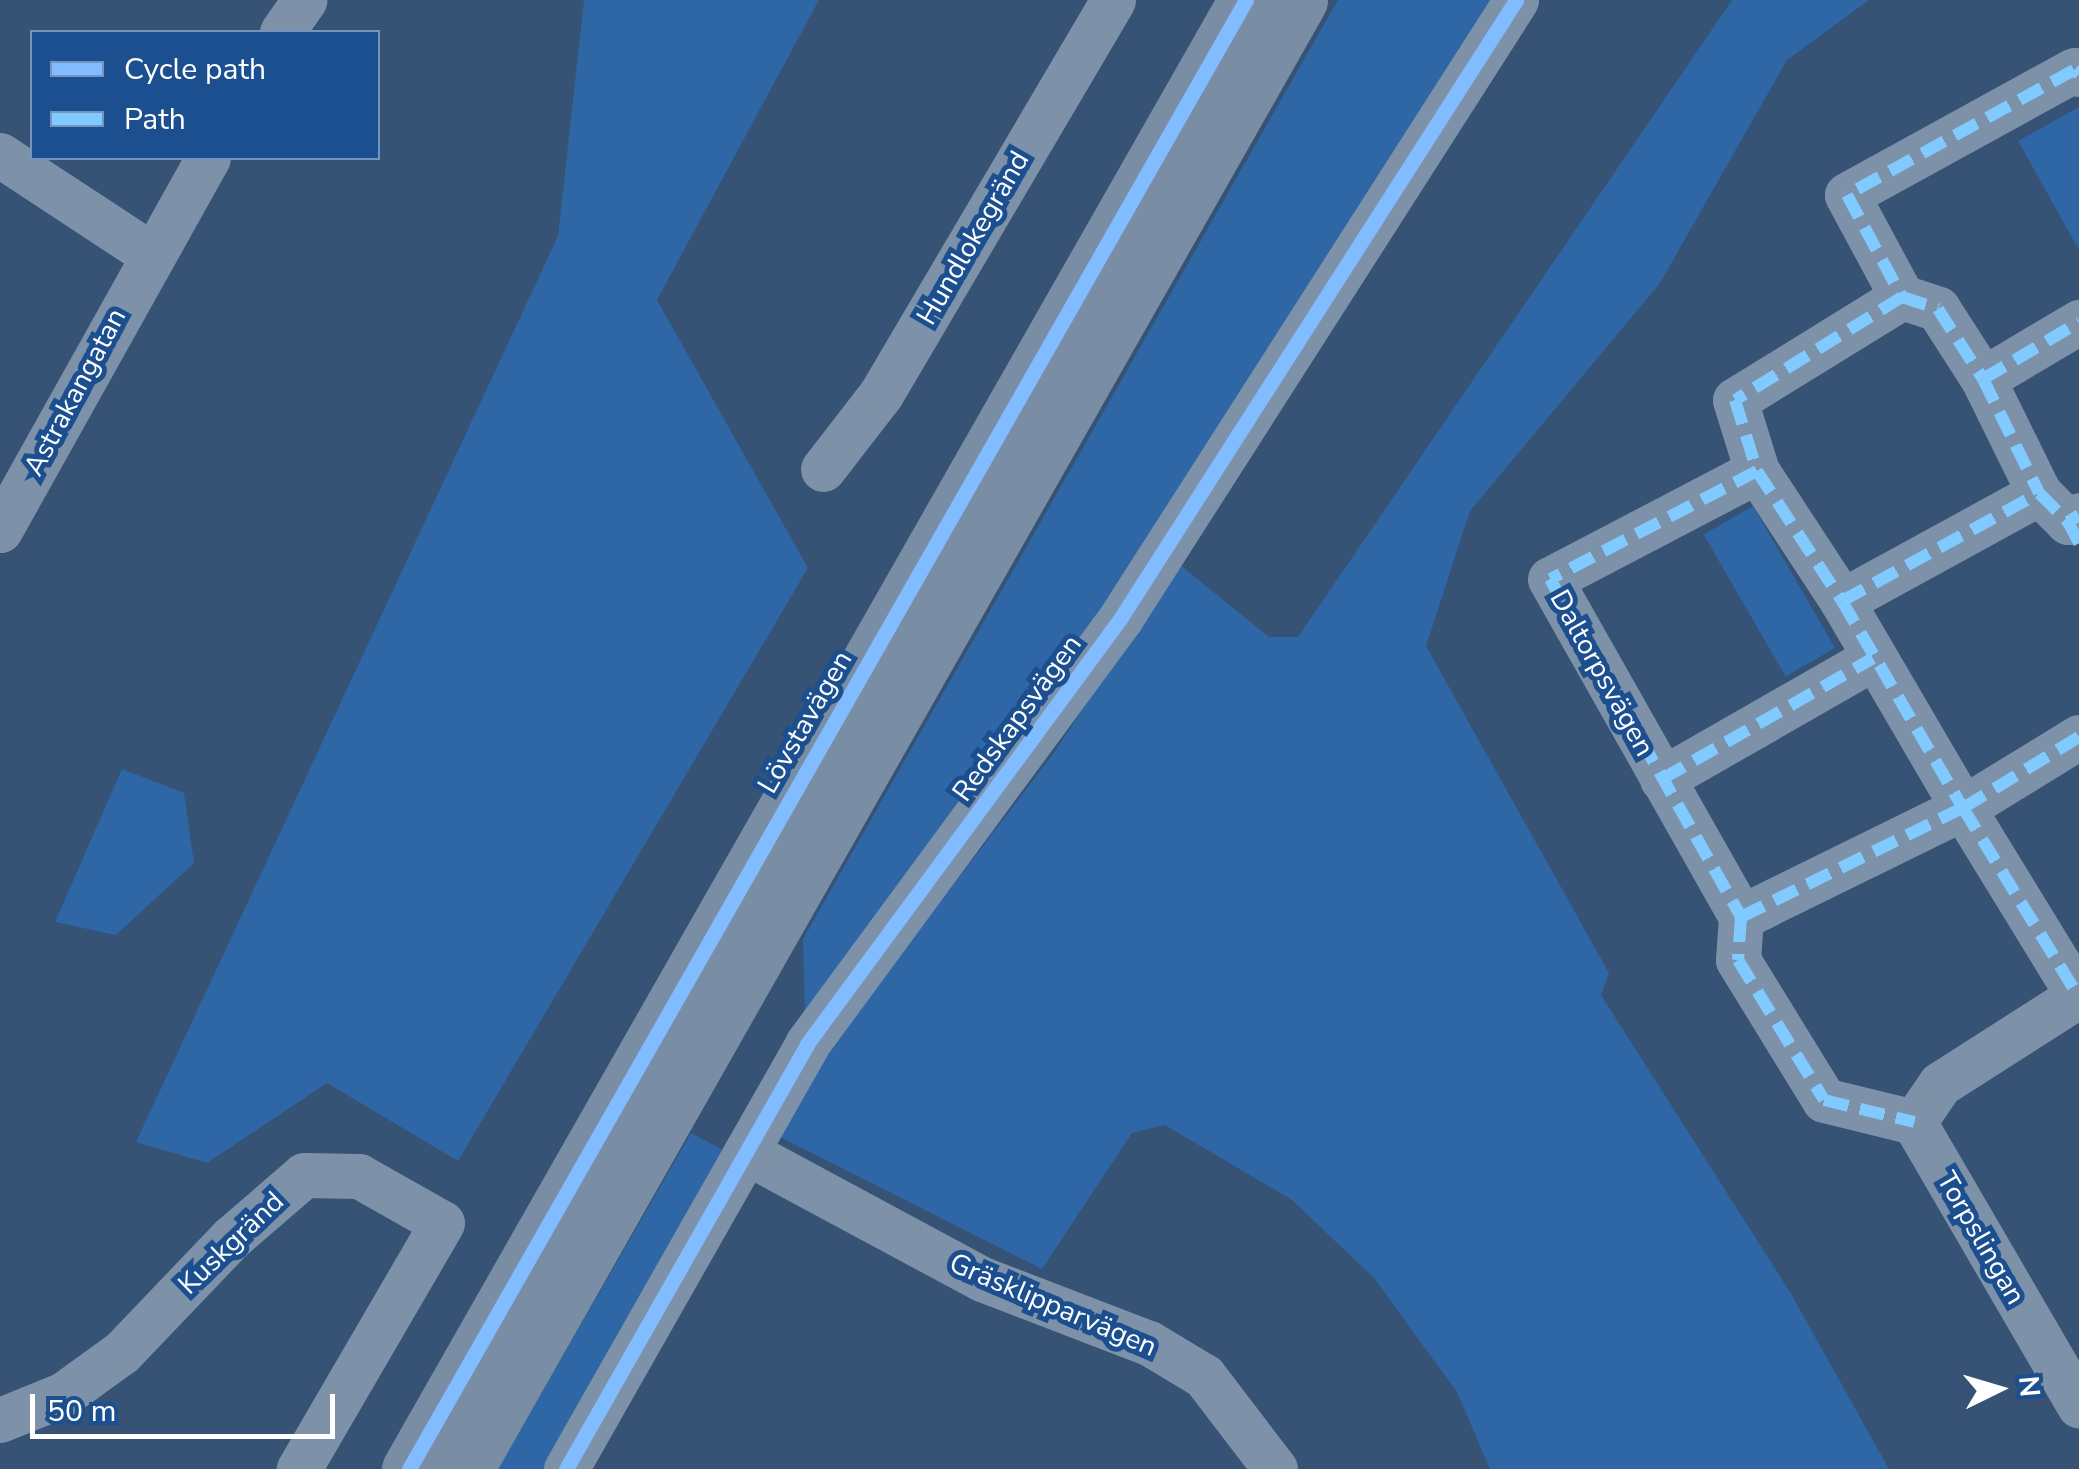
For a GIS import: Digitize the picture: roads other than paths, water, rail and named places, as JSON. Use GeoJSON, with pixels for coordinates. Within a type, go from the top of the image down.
{"type":"FeatureCollection","features":[{"type":"Feature","properties":{"kind":"street"},"geometry":{"type":"LineString","coordinates":[[283,30],[304,0]]}},
{"type":"Feature","properties":{"kind":"street","name":"Hundlokegränd"},"geometry":{"type":"LineString","coordinates":[[823,468],[881,394],[1113,0]]}},
{"type":"Feature","properties":{"kind":"street","name":"Lövstavägen"},"geometry":{"type":"LineString","coordinates":[[409,1469],[1246,0]]}},
{"type":"Feature","properties":{"kind":"street"},"geometry":{"type":"LineString","coordinates":[[466,1469],[1300,0]]}},
{"type":"Feature","properties":{"kind":"street","name":"Redskapsvägen"},"geometry":{"type":"LineString","coordinates":[[566,1469],[807,1044],[1120,620],[1516,0]]}},
{"type":"Feature","properties":{"kind":"street"},"geometry":{"type":"LineString","coordinates":[[1842,601],[2066,518],[1938,309],[1902,297],[1847,195],[2074,70],[2079,74]]}},
{"type":"Feature","properties":{"kind":"street"},"geometry":{"type":"LineString","coordinates":[[0,155],[151,254]]}},
{"type":"Feature","properties":{"kind":"street","name":"Astrakangatan"},"geometry":{"type":"LineString","coordinates":[[0,530],[207,160]]}},
{"type":"Feature","properties":{"kind":"street"},"geometry":{"type":"LineString","coordinates":[[1902,297],[1735,400],[1757,471],[1842,601],[2078,996],[1940,1084],[1914,1122]]}},
{"type":"Feature","properties":{"kind":"street"},"geometry":{"type":"LineString","coordinates":[[1983,379],[2079,322]]}},
{"type":"Feature","properties":{"kind":"street","name":"Daltorpsvägen"},"geometry":{"type":"LineString","coordinates":[[1757,471],[1550,579],[1740,917],[1738,960],[1824,1100],[1914,1122]]}},
{"type":"Feature","properties":{"kind":"street"},"geometry":{"type":"LineString","coordinates":[[1662,778],[1873,658]]}},
{"type":"Feature","properties":{"kind":"street"},"geometry":{"type":"LineString","coordinates":[[1740,917],[1963,808],[2079,737]]}},
{"type":"Feature","properties":{"kind":"street","name":"Torpslingan"},"geometry":{"type":"LineString","coordinates":[[1914,1122],[2079,1406]]}},
{"type":"Feature","properties":{"kind":"street","name":"Gräsklipparvägen"},"geometry":{"type":"LineString","coordinates":[[746,1152],[982,1278],[1150,1343],[1204,1376],[1276,1469]]}},
{"type":"Feature","properties":{"kind":"street","name":"Kuskgränd"},"geometry":{"type":"LineString","coordinates":[[0,1420],[64,1394],[122,1352],[231,1238],[304,1175],[360,1176],[442,1224],[299,1469]]}}]}
